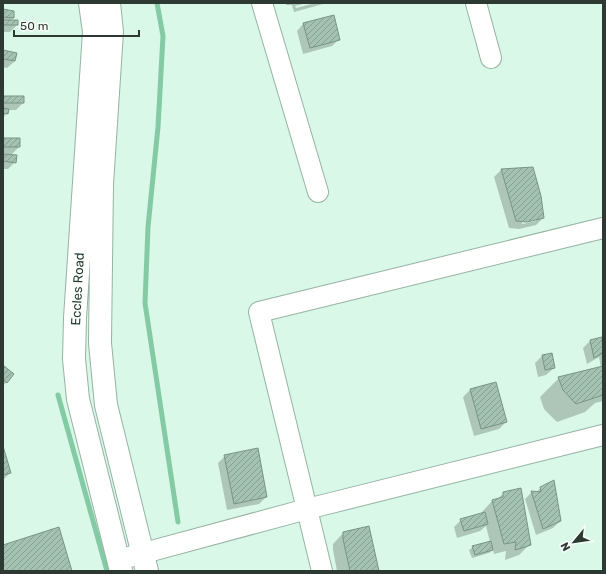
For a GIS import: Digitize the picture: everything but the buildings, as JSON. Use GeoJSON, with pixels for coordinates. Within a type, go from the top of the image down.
{"type":"FeatureCollection","features":[{"type":"Feature","properties":{"kind":"street","name":"Eccles Road"},"geometry":{"type":"LineString","coordinates":[[90,3],[94,32],[75,318],[74,359],[78,399],[120,566]]}},
{"type":"Feature","properties":{"kind":"street","name":"Eccles Road"},"geometry":{"type":"LineString","coordinates":[[109,3],[112,32],[102,184],[100,343],[106,405],[144,563]]}},
{"type":"Feature","properties":{"kind":"street"},"geometry":{"type":"LineString","coordinates":[[262,3],[318,192]]}},
{"type":"Feature","properties":{"kind":"street"},"geometry":{"type":"LineString","coordinates":[[476,3],[491,58]]}},
{"type":"Feature","properties":{"kind":"street"},"geometry":{"type":"LineString","coordinates":[[322,571],[259,312],[603,228]]}},
{"type":"Feature","properties":{"kind":"street"},"geometry":{"type":"LineString","coordinates":[[120,566],[144,563],[306,509],[603,435]]}},
{"type":"Feature","properties":{"kind":"waterway"},"geometry":{"type":"LineString","coordinates":[[157,3],[163,36],[158,127],[148,227],[145,303],[178,522]]}},
{"type":"Feature","properties":{"kind":"waterway"},"geometry":{"type":"LineString","coordinates":[[58,395],[107,571]]}}]}
